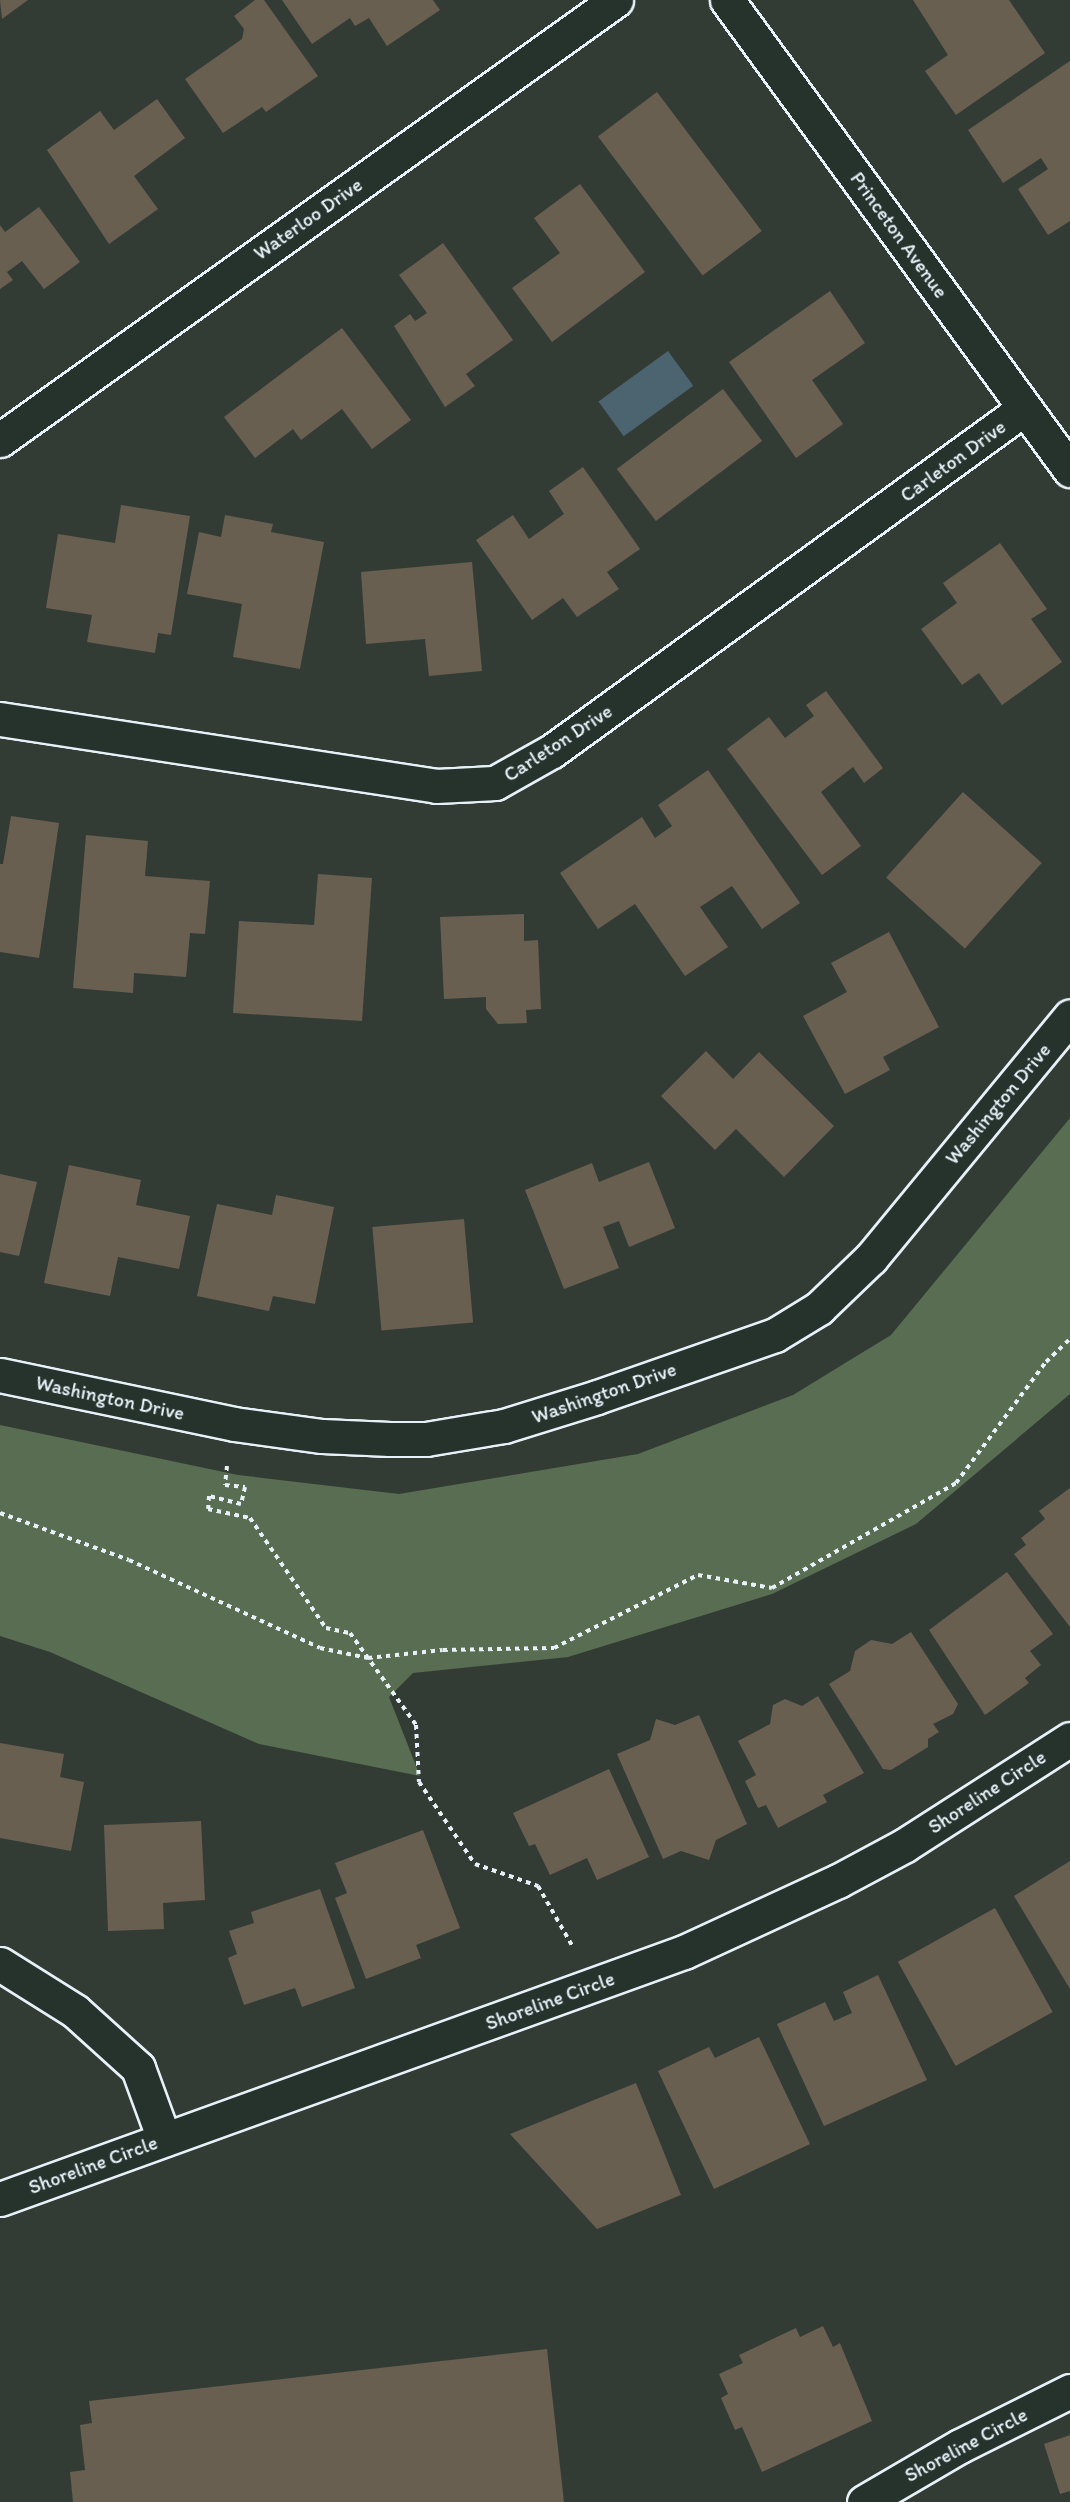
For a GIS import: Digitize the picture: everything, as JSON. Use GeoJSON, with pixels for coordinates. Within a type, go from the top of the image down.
{"type":"FeatureCollection","features":[{"type":"Feature","properties":{"kind":"street","name":"Waterloo Drive"},"geometry":{"type":"LineString","coordinates":[[0,440],[616,0]]}},
{"type":"Feature","properties":{"kind":"street","name":"Princeton Avenue"},"geometry":{"type":"LineString","coordinates":[[728,0],[1070,470]]}},
{"type":"Feature","properties":{"kind":"street","name":"Carleton Drive"},"geometry":{"type":"LineString","coordinates":[[0,718],[436,786],[495,783],[552,751],[1025,408]]}},
{"type":"Feature","properties":{"kind":"street","name":"Washington Drive"},"geometry":{"type":"LineString","coordinates":[[0,1375],[234,1424],[322,1436],[390,1439],[426,1439],[504,1426],[597,1397],[775,1335],[819,1308],[871,1258],[1070,1017]]}},
{"type":"Feature","properties":{"kind":"street","name":"Shoreline Circle"},"geometry":{"type":"LineString","coordinates":[[0,2199],[684,1952],[838,1881],[905,1845],[1070,1739]]}},
{"type":"Feature","properties":{"kind":"street"},"geometry":{"type":"LineString","coordinates":[[0,1964],[75,2011],[138,2068],[164,2139]]}},
{"type":"Feature","properties":{"kind":"street","name":"Shoreline Circle"},"geometry":{"type":"LineString","coordinates":[[864,2502],[960,2446],[1070,2391]]}},
{"type":"Feature","properties":{"kind":"path"},"geometry":{"type":"LineString","coordinates":[[0,1513],[129,1560],[320,1648],[368,1658],[442,1650],[554,1648],[698,1575],[772,1588],[956,1483],[1046,1362],[1070,1339]]}},
{"type":"Feature","properties":{"kind":"path"},"geometry":{"type":"LineString","coordinates":[[241,1504],[209,1496],[208,1509],[250,1518],[321,1622],[327,1628],[350,1633],[416,1725],[419,1782],[475,1864],[538,1886],[564,1926]]}},
{"type":"Feature","properties":{"kind":"green space"},"geometry":{"type":"Polygon","coordinates":[[[1070,1118],[1070,1394],[916,1524],[772,1594],[568,1657],[413,1673],[389,1697],[420,1776],[259,1744],[50,1652],[0,1636],[0,1425],[238,1475],[399,1494],[638,1454],[793,1395],[891,1335],[1070,1118]]]}},
{"type":"Feature","properties":{"kind":"water"},"geometry":{"type":"Polygon","coordinates":[[[668,351],[693,386],[624,436],[598,402],[668,351]]]}},
{"type":"Feature","properties":{"kind":"building"},"geometry":{"type":"Polygon","coordinates":[[[0,0],[28,0],[2,19],[0,0]]]}},
{"type":"Feature","properties":{"kind":"building"},"geometry":{"type":"Polygon","coordinates":[[[255,0],[264,0],[318,76],[266,112],[262,107],[223,133],[185,79],[242,39],[244,29],[234,16],[255,0]]]}},
{"type":"Feature","properties":{"kind":"building"},"geometry":{"type":"Polygon","coordinates":[[[282,0],[433,0],[440,10],[387,46],[369,18],[355,26],[350,18],[312,44],[282,0]]]}},
{"type":"Feature","properties":{"kind":"building"},"geometry":{"type":"Polygon","coordinates":[[[913,0],[1009,0],[1045,53],[956,115],[925,71],[948,55],[913,0]]]}},
{"type":"Feature","properties":{"kind":"building"},"geometry":{"type":"Polygon","coordinates":[[[1070,61],[1070,221],[1048,235],[1018,189],[1048,169],[1041,158],[1003,183],[968,130],[1070,61]]]}},
{"type":"Feature","properties":{"kind":"building"},"geometry":{"type":"Polygon","coordinates":[[[657,92],[762,231],[703,275],[598,137],[657,92]]]}},
{"type":"Feature","properties":{"kind":"building"},"geometry":{"type":"Polygon","coordinates":[[[157,99],[185,138],[134,176],[158,209],[109,244],[47,150],[100,111],[114,130],[157,99]]]}},
{"type":"Feature","properties":{"kind":"building"},"geometry":{"type":"Polygon","coordinates":[[[580,184],[645,272],[552,342],[512,288],[560,253],[534,218],[580,184]]]}},
{"type":"Feature","properties":{"kind":"building"},"geometry":{"type":"Polygon","coordinates":[[[39,207],[80,262],[44,289],[22,261],[7,272],[13,280],[0,289],[0,225],[5,232],[39,207]]]}},
{"type":"Feature","properties":{"kind":"building"},"geometry":{"type":"Polygon","coordinates":[[[443,243],[513,340],[466,374],[475,386],[445,407],[394,326],[410,314],[415,321],[427,313],[399,275],[443,243]]]}},
{"type":"Feature","properties":{"kind":"building"},"geometry":{"type":"Polygon","coordinates":[[[830,291],[865,343],[812,380],[843,424],[796,458],[729,362],[830,291]]]}},
{"type":"Feature","properties":{"kind":"building"},"geometry":{"type":"Polygon","coordinates":[[[342,328],[411,420],[372,449],[342,409],[301,440],[293,429],[255,458],[224,417],[342,328]]]}},
{"type":"Feature","properties":{"kind":"building"},"geometry":{"type":"Polygon","coordinates":[[[723,389],[762,441],[656,521],[617,469],[723,389]]]}},
{"type":"Feature","properties":{"kind":"building"},"geometry":{"type":"Polygon","coordinates":[[[583,467],[640,549],[607,572],[619,589],[577,617],[563,598],[532,620],[476,540],[513,515],[529,539],[564,514],[549,491],[583,467]]]}},
{"type":"Feature","properties":{"kind":"building"},"geometry":{"type":"Polygon","coordinates":[[[121,505],[190,516],[171,635],[158,633],[155,653],[87,642],[92,615],[46,608],[58,534],[115,543],[121,505]]]}},
{"type":"Feature","properties":{"kind":"building"},"geometry":{"type":"Polygon","coordinates":[[[225,515],[273,524],[271,532],[324,542],[300,669],[233,657],[242,604],[187,594],[199,532],[221,537],[225,515]]]}},
{"type":"Feature","properties":{"kind":"building"},"geometry":{"type":"Polygon","coordinates":[[[1000,543],[1047,609],[1031,619],[1062,662],[1002,705],[979,673],[962,685],[921,629],[957,603],[943,583],[1000,543]]]}},
{"type":"Feature","properties":{"kind":"building"},"geometry":{"type":"Polygon","coordinates":[[[472,562],[482,671],[429,676],[425,639],[366,644],[361,572],[472,562]]]}},
{"type":"Feature","properties":{"kind":"building"},"geometry":{"type":"Polygon","coordinates":[[[826,691],[883,768],[864,783],[853,767],[821,792],[861,846],[822,875],[727,749],[769,717],[785,738],[814,716],[806,705],[826,691]]]}},
{"type":"Feature","properties":{"kind":"building"},"geometry":{"type":"Polygon","coordinates":[[[708,770],[800,903],[762,929],[732,886],[700,907],[728,947],[685,976],[635,904],[598,929],[560,873],[642,817],[655,838],[672,826],[658,805],[708,770]]]}},
{"type":"Feature","properties":{"kind":"building"},"geometry":{"type":"Polygon","coordinates":[[[963,792],[1042,863],[965,948],[886,877],[963,792]]]}},
{"type":"Feature","properties":{"kind":"building"},"geometry":{"type":"Polygon","coordinates":[[[11,816],[59,823],[39,958],[0,952],[0,864],[3,864],[11,816]]]}},
{"type":"Feature","properties":{"kind":"building"},"geometry":{"type":"Polygon","coordinates":[[[86,835],[148,841],[145,876],[210,881],[205,934],[190,933],[186,977],[134,973],[133,993],[73,988],[86,835]]]}},
{"type":"Feature","properties":{"kind":"building"},"geometry":{"type":"Polygon","coordinates":[[[318,874],[372,878],[362,1021],[233,1013],[239,921],[314,925],[318,874]]]}},
{"type":"Feature","properties":{"kind":"building"},"geometry":{"type":"Polygon","coordinates":[[[524,914],[524,941],[538,940],[541,1009],[526,1010],[527,1023],[498,1024],[486,1009],[486,997],[444,999],[440,917],[524,914]]]}},
{"type":"Feature","properties":{"kind":"building"},"geometry":{"type":"Polygon","coordinates":[[[889,932],[939,1027],[883,1057],[890,1070],[845,1094],[803,1016],[847,992],[831,963],[889,932]]]}},
{"type":"Feature","properties":{"kind":"building"},"geometry":{"type":"Polygon","coordinates":[[[706,1051],[733,1079],[759,1052],[834,1126],[784,1177],[736,1129],[715,1150],[661,1096],[706,1051]]]}},
{"type":"Feature","properties":{"kind":"building"},"geometry":{"type":"Polygon","coordinates":[[[649,1162],[675,1228],[629,1247],[619,1221],[603,1227],[619,1268],[564,1289],[525,1190],[592,1163],[599,1182],[649,1162]]]}},
{"type":"Feature","properties":{"kind":"building"},"geometry":{"type":"Polygon","coordinates":[[[69,1165],[141,1180],[136,1205],[190,1216],[179,1269],[118,1257],[110,1296],[44,1283],[69,1165]]]}},
{"type":"Feature","properties":{"kind":"building"},"geometry":{"type":"Polygon","coordinates":[[[0,1174],[37,1182],[19,1256],[0,1252],[0,1174]]]}},
{"type":"Feature","properties":{"kind":"building"},"geometry":{"type":"Polygon","coordinates":[[[276,1195],[334,1207],[315,1304],[273,1296],[269,1311],[197,1296],[217,1204],[272,1215],[276,1195]]]}},
{"type":"Feature","properties":{"kind":"building"},"geometry":{"type":"Polygon","coordinates":[[[464,1219],[473,1323],[381,1331],[372,1227],[464,1219]]]}},
{"type":"Feature","properties":{"kind":"building"},"geometry":{"type":"Polygon","coordinates":[[[1070,1488],[1070,1627],[1014,1554],[1026,1545],[1021,1538],[1045,1519],[1039,1511],[1070,1488]]]}},
{"type":"Feature","properties":{"kind":"building"},"geometry":{"type":"Polygon","coordinates":[[[1007,1572],[1053,1634],[1030,1651],[1041,1665],[1025,1678],[1029,1683],[985,1715],[929,1630],[1007,1572]]]}},
{"type":"Feature","properties":{"kind":"building"},"geometry":{"type":"Polygon","coordinates":[[[911,1632],[958,1704],[953,1714],[933,1724],[939,1732],[928,1739],[928,1747],[891,1770],[883,1769],[829,1684],[850,1671],[855,1651],[871,1640],[892,1644],[911,1632]]]}},
{"type":"Feature","properties":{"kind":"building"},"geometry":{"type":"Polygon","coordinates":[[[818,1696],[864,1773],[823,1795],[827,1802],[778,1828],[766,1805],[758,1808],[745,1781],[756,1775],[738,1741],[770,1724],[773,1705],[785,1699],[802,1706],[818,1696]]]}},
{"type":"Feature","properties":{"kind":"building"},"geometry":{"type":"Polygon","coordinates":[[[699,1715],[747,1824],[716,1840],[709,1860],[681,1851],[663,1859],[617,1754],[650,1740],[656,1719],[675,1725],[699,1715]]]}},
{"type":"Feature","properties":{"kind":"building"},"geometry":{"type":"Polygon","coordinates":[[[0,1743],[64,1754],[60,1777],[84,1782],[71,1851],[0,1838],[0,1743]]]}},
{"type":"Feature","properties":{"kind":"building"},"geometry":{"type":"Polygon","coordinates":[[[609,1769],[649,1857],[597,1880],[587,1858],[550,1875],[535,1844],[529,1846],[513,1813],[609,1769]]]}},
{"type":"Feature","properties":{"kind":"building"},"geometry":{"type":"Polygon","coordinates":[[[201,1821],[205,1900],[163,1903],[164,1929],[108,1931],[104,1825],[201,1821]]]}},
{"type":"Feature","properties":{"kind":"building"},"geometry":{"type":"Polygon","coordinates":[[[423,1830],[460,1928],[416,1945],[421,1958],[366,1979],[335,1898],[347,1893],[335,1863],[423,1830]]]}},
{"type":"Feature","properties":{"kind":"building"},"geometry":{"type":"Polygon","coordinates":[[[1070,1861],[1070,1989],[1014,1896],[1070,1861]]]}},
{"type":"Feature","properties":{"kind":"building"},"geometry":{"type":"Polygon","coordinates":[[[320,1889],[355,1988],[302,2007],[295,1988],[244,2005],[228,1958],[237,1954],[229,1931],[254,1923],[251,1912],[320,1889]]]}},
{"type":"Feature","properties":{"kind":"building"},"geometry":{"type":"Polygon","coordinates":[[[995,1908],[1053,2012],[956,2066],[898,1962],[995,1908]]]}},
{"type":"Feature","properties":{"kind":"building"},"geometry":{"type":"Polygon","coordinates":[[[878,1975],[927,2080],[824,2126],[777,2024],[825,2002],[834,2021],[852,2013],[843,1992],[878,1975]]]}},
{"type":"Feature","properties":{"kind":"building"},"geometry":{"type":"Polygon","coordinates":[[[759,2037],[810,2144],[714,2189],[658,2071],[709,2047],[715,2058],[759,2037]]]}},
{"type":"Feature","properties":{"kind":"building"},"geometry":{"type":"Polygon","coordinates":[[[636,2083],[681,2195],[597,2229],[510,2134],[636,2083]]]}},
{"type":"Feature","properties":{"kind":"building"},"geometry":{"type":"Polygon","coordinates":[[[823,2326],[833,2347],[840,2343],[872,2421],[762,2472],[742,2427],[735,2430],[721,2398],[728,2394],[719,2374],[743,2363],[739,2355],[796,2328],[800,2337],[823,2326]]]}},
{"type":"Feature","properties":{"kind":"building"},"geometry":{"type":"Polygon","coordinates":[[[547,2349],[564,2502],[73,2502],[70,2472],[85,2470],[80,2425],[92,2423],[89,2401],[547,2349]]]}},
{"type":"Feature","properties":{"kind":"building"},"geometry":{"type":"Polygon","coordinates":[[[1070,2435],[1070,2491],[1060,2494],[1044,2444],[1070,2435]]]}}]}
